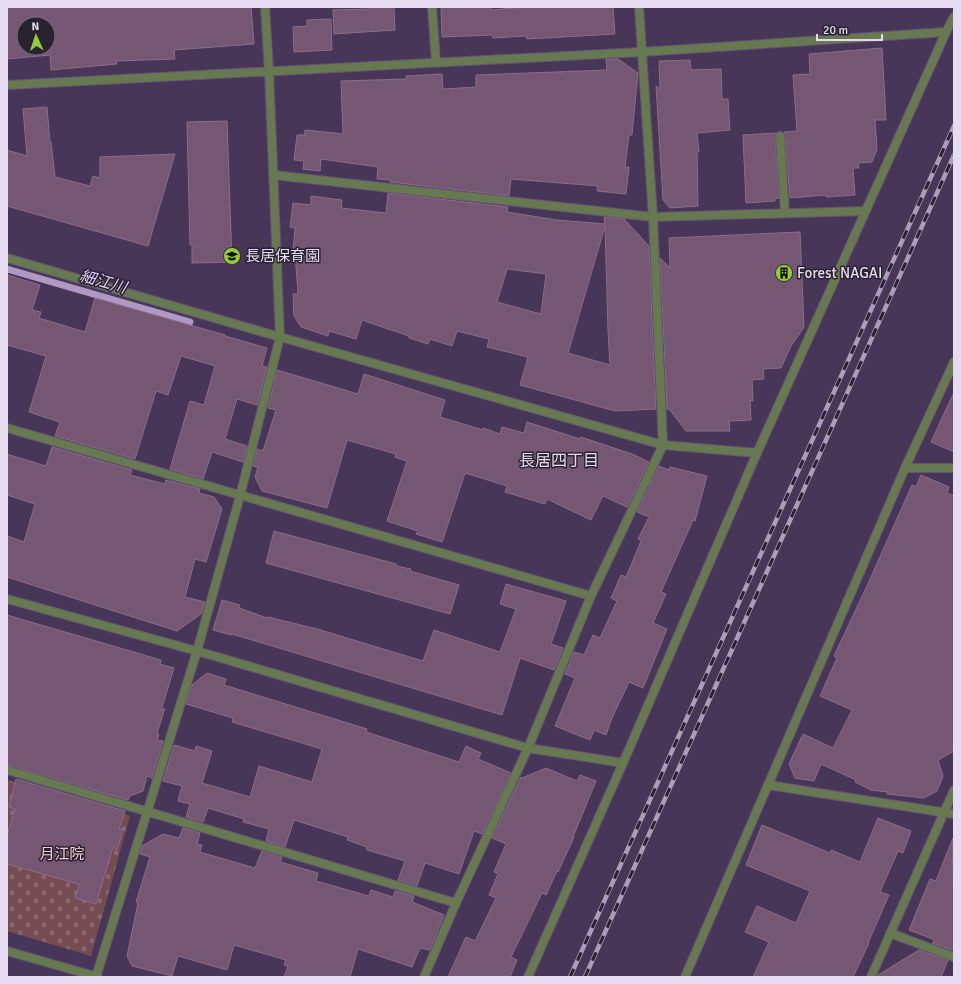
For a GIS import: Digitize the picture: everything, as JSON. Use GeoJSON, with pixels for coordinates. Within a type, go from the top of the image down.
{"type":"FeatureCollection","features":[{"type":"Feature","properties":{"kind":"street"},"geometry":{"type":"LineString","coordinates":[[7,951],[96,977],[197,651],[240,496],[280,337],[265,7]]}},
{"type":"Feature","properties":{"kind":"street"},"geometry":{"type":"LineString","coordinates":[[432,7],[436,62]]}},
{"type":"Feature","properties":{"kind":"street"},"geometry":{"type":"LineString","coordinates":[[424,977],[456,903],[528,748],[591,596],[663,445],[653,217],[639,7]]}},
{"type":"Feature","properties":{"kind":"street"},"geometry":{"type":"LineString","coordinates":[[528,977],[623,763],[757,452],[954,17]]}},
{"type":"Feature","properties":{"kind":"street"},"geometry":{"type":"LineString","coordinates":[[7,85],[641,52],[946,32]]}},
{"type":"Feature","properties":{"kind":"street"},"geometry":{"type":"LineString","coordinates":[[780,136],[785,213]]}},
{"type":"Feature","properties":{"kind":"street"},"geometry":{"type":"LineString","coordinates":[[273,175],[653,217],[866,211]]}},
{"type":"Feature","properties":{"kind":"street"},"geometry":{"type":"LineString","coordinates":[[7,258],[663,445],[757,452]]}},
{"type":"Feature","properties":{"kind":"street"},"geometry":{"type":"LineString","coordinates":[[685,977],[905,468],[954,362]]}},
{"type":"Feature","properties":{"kind":"street"},"geometry":{"type":"LineString","coordinates":[[7,428],[591,596]]}},
{"type":"Feature","properties":{"kind":"street"},"geometry":{"type":"LineString","coordinates":[[905,468],[954,468]]}},
{"type":"Feature","properties":{"kind":"street"},"geometry":{"type":"LineString","coordinates":[[7,599],[197,651],[528,748],[623,763]]}},
{"type":"Feature","properties":{"kind":"street"},"geometry":{"type":"LineString","coordinates":[[7,770],[456,903]]}},
{"type":"Feature","properties":{"kind":"street"},"geometry":{"type":"LineString","coordinates":[[768,785],[954,814]]}},
{"type":"Feature","properties":{"kind":"street"},"geometry":{"type":"LineString","coordinates":[[871,977],[954,790]]}},
{"type":"Feature","properties":{"kind":"street"},"geometry":{"type":"LineString","coordinates":[[890,933],[954,957]]}},
{"type":"Feature","properties":{"kind":"green space","name":"月江院"},"geometry":{"type":"Polygon","coordinates":[[[7,780],[130,816],[91,956],[7,931],[7,780]]]}},
{"type":"Feature","properties":{"kind":"building"},"geometry":{"type":"Polygon","coordinates":[[[7,7],[251,7],[254,44],[174,50],[175,59],[116,61],[117,64],[51,70],[50,56],[56,56],[56,16],[16,16],[16,56],[39,56],[7,59],[7,7]]]}},
{"type":"Feature","properties":{"kind":"building"},"geometry":{"type":"Polygon","coordinates":[[[369,7],[394,7],[395,30],[334,34],[333,10],[369,9],[369,7]]]}},
{"type":"Feature","properties":{"kind":"building"},"geometry":{"type":"Polygon","coordinates":[[[491,7],[491,10],[525,7],[613,7],[615,34],[527,39],[526,36],[493,38],[492,35],[442,37],[441,8],[491,7]]]}},
{"type":"Feature","properties":{"kind":"building"},"geometry":{"type":"Polygon","coordinates":[[[331,19],[332,50],[294,52],[293,27],[307,26],[307,20],[331,19]]]}},
{"type":"Feature","properties":{"kind":"building"},"geometry":{"type":"Polygon","coordinates":[[[882,48],[886,120],[875,120],[877,149],[872,162],[858,163],[859,168],[853,168],[855,195],[826,197],[826,195],[790,198],[784,132],[797,131],[793,75],[810,74],[809,54],[882,48]]]}},
{"type":"Feature","properties":{"kind":"building"},"geometry":{"type":"Polygon","coordinates":[[[606,59],[618,59],[638,73],[632,135],[629,135],[625,167],[629,167],[626,194],[597,191],[598,186],[511,179],[509,196],[390,182],[390,180],[377,179],[378,167],[321,159],[320,171],[303,169],[304,161],[294,160],[297,135],[305,135],[305,130],[343,134],[341,81],[406,79],[406,76],[442,74],[443,89],[476,87],[476,75],[607,70],[606,59]]]}},
{"type":"Feature","properties":{"kind":"building"},"geometry":{"type":"Polygon","coordinates":[[[690,60],[691,70],[721,69],[722,99],[728,99],[730,130],[697,133],[699,152],[697,152],[698,206],[670,208],[663,200],[656,86],[660,89],[659,61],[690,60]]]}},
{"type":"Feature","properties":{"kind":"building"},"geometry":{"type":"Polygon","coordinates":[[[47,107],[55,177],[90,186],[93,176],[100,178],[100,157],[175,154],[148,246],[7,206],[7,150],[27,156],[23,109],[47,107]]]}},
{"type":"Feature","properties":{"kind":"building"},"geometry":{"type":"Polygon","coordinates":[[[227,121],[232,262],[192,263],[192,245],[190,245],[187,122],[227,121]]]}},
{"type":"Feature","properties":{"kind":"building"},"geometry":{"type":"Polygon","coordinates":[[[776,133],[779,198],[775,199],[775,201],[746,203],[743,135],[776,133]]]}},
{"type":"Feature","properties":{"kind":"building"},"geometry":{"type":"Polygon","coordinates":[[[388,193],[508,207],[507,212],[557,220],[605,224],[604,217],[624,219],[649,246],[656,409],[615,411],[520,385],[528,357],[487,347],[489,339],[457,331],[452,346],[430,339],[428,344],[362,320],[356,339],[329,331],[328,336],[301,327],[294,316],[293,294],[298,294],[295,252],[293,251],[295,228],[290,227],[293,203],[311,205],[311,196],[342,200],[341,208],[386,213],[388,193]],[[605,226],[568,353],[610,365],[608,330],[605,226]],[[507,269],[497,302],[541,314],[546,274],[507,269]]]}},
{"type":"Feature","properties":{"kind":"building"},"geometry":{"type":"Polygon","coordinates":[[[800,232],[804,327],[791,346],[781,368],[763,369],[764,379],[752,380],[753,401],[750,400],[751,420],[729,421],[730,431],[686,431],[669,409],[667,409],[660,258],[670,268],[669,238],[800,232]]]}},
{"type":"Feature","properties":{"kind":"building"},"geometry":{"type":"Polygon","coordinates":[[[7,275],[40,285],[32,310],[41,312],[39,318],[85,332],[95,298],[267,348],[262,366],[267,367],[257,405],[237,399],[225,439],[247,446],[243,462],[212,452],[203,479],[170,469],[190,401],[204,405],[215,366],[181,356],[168,395],[156,391],[135,459],[55,436],[60,422],[29,412],[46,356],[7,345],[7,275]]]}},
{"type":"Feature","properties":{"kind":"building"},"geometry":{"type":"Polygon","coordinates":[[[277,370],[358,394],[364,374],[445,400],[440,417],[500,434],[502,427],[524,433],[527,422],[580,439],[581,437],[632,454],[649,462],[627,507],[603,496],[591,520],[547,499],[545,504],[505,492],[507,486],[465,473],[442,542],[416,534],[418,531],[387,521],[407,461],[395,457],[396,454],[347,440],[327,508],[262,491],[255,477],[258,467],[253,466],[257,449],[263,451],[276,410],[268,408],[277,370]]]}},
{"type":"Feature","properties":{"kind":"building"},"geometry":{"type":"Polygon","coordinates":[[[954,392],[954,452],[931,442],[954,392]]]}},
{"type":"Feature","properties":{"kind":"building"},"geometry":{"type":"Polygon","coordinates":[[[52,447],[132,470],[130,475],[165,484],[166,480],[200,489],[199,493],[214,497],[222,509],[206,562],[195,559],[185,597],[205,602],[201,614],[177,631],[7,577],[7,536],[24,542],[35,504],[7,495],[7,454],[46,466],[52,447]]]}},
{"type":"Feature","properties":{"kind":"building"},"geometry":{"type":"Polygon","coordinates":[[[659,466],[669,470],[670,467],[707,476],[695,521],[693,520],[661,592],[666,594],[653,623],[667,629],[643,688],[629,682],[612,718],[606,735],[594,730],[590,740],[555,726],[575,678],[565,674],[574,652],[584,655],[593,635],[600,638],[617,601],[611,598],[621,575],[626,577],[641,541],[638,539],[649,517],[637,512],[659,466]]]}},
{"type":"Feature","properties":{"kind":"building"},"geometry":{"type":"Polygon","coordinates":[[[921,475],[949,487],[947,493],[954,496],[954,751],[938,760],[943,776],[937,791],[924,798],[887,794],[888,792],[871,790],[855,782],[856,780],[821,764],[814,781],[795,778],[789,764],[803,734],[833,748],[852,710],[820,696],[837,658],[834,656],[912,485],[916,487],[921,475]]]}},
{"type":"Feature","properties":{"kind":"building"},"geometry":{"type":"Polygon","coordinates":[[[274,531],[396,564],[396,566],[411,569],[410,571],[459,585],[450,614],[266,563],[274,531]]]}},
{"type":"Feature","properties":{"kind":"building"},"geometry":{"type":"Polygon","coordinates":[[[506,584],[566,601],[551,644],[563,648],[554,670],[520,658],[502,715],[232,634],[213,630],[222,600],[240,605],[239,608],[267,618],[317,629],[423,661],[434,630],[500,652],[516,609],[500,604],[506,584]]]}},
{"type":"Feature","properties":{"kind":"building"},"geometry":{"type":"Polygon","coordinates":[[[7,615],[161,660],[160,664],[174,668],[161,711],[165,708],[157,733],[159,734],[157,740],[163,741],[152,778],[147,776],[143,791],[130,796],[128,800],[7,765],[7,615]]]}},
{"type":"Feature","properties":{"kind":"building"},"geometry":{"type":"Polygon","coordinates":[[[207,673],[226,679],[224,685],[367,729],[366,732],[459,762],[466,746],[481,753],[478,759],[511,773],[482,834],[474,831],[459,874],[425,863],[417,886],[398,880],[405,861],[367,850],[367,847],[347,840],[348,837],[294,820],[285,847],[266,841],[269,829],[243,822],[244,819],[208,808],[203,822],[186,817],[190,804],[178,801],[182,786],[163,781],[174,745],[195,751],[196,746],[212,751],[202,783],[250,797],[259,766],[312,782],[322,749],[232,722],[233,718],[186,704],[192,685],[207,673]]]}},
{"type":"Feature","properties":{"kind":"building"},"geometry":{"type":"Polygon","coordinates":[[[546,768],[577,781],[580,775],[596,781],[574,837],[558,872],[557,871],[546,895],[542,893],[511,957],[517,960],[510,977],[448,977],[466,937],[475,941],[496,898],[489,895],[498,874],[494,872],[506,844],[492,838],[521,777],[522,778],[546,768]]]}},
{"type":"Feature","properties":{"kind":"building"},"geometry":{"type":"Polygon","coordinates":[[[16,779],[125,811],[119,829],[123,829],[117,850],[113,847],[96,904],[75,898],[79,884],[7,864],[7,836],[15,809],[9,807],[16,779]]]}},
{"type":"Feature","properties":{"kind":"building"},"geometry":{"type":"Polygon","coordinates":[[[878,818],[911,831],[903,853],[898,851],[880,892],[889,895],[853,977],[753,977],[769,942],[745,932],[757,906],[796,923],[810,891],[746,865],[762,825],[830,853],[831,850],[860,862],[878,818]]]}},
{"type":"Feature","properties":{"kind":"building"},"geometry":{"type":"Polygon","coordinates":[[[183,828],[200,833],[197,844],[202,845],[200,852],[255,868],[262,851],[282,857],[280,862],[318,873],[316,881],[369,896],[371,890],[393,897],[395,891],[414,896],[412,902],[444,915],[430,950],[420,948],[412,967],[358,949],[350,977],[284,977],[288,966],[284,965],[286,960],[234,945],[227,970],[178,956],[172,976],[132,966],[127,956],[138,903],[136,902],[150,857],[140,854],[142,846],[163,834],[179,838],[183,828]]]}},
{"type":"Feature","properties":{"kind":"building"},"geometry":{"type":"Polygon","coordinates":[[[953,838],[954,948],[952,950],[932,943],[935,940],[909,930],[930,879],[936,881],[953,838]]]}},
{"type":"Feature","properties":{"kind":"building"},"geometry":{"type":"Polygon","coordinates":[[[919,950],[948,960],[941,977],[877,977],[878,975],[919,950]]]}},
{"type":"Feature","properties":{"kind":"waterway","name":"細江川"},"geometry":{"type":"LineString","coordinates":[[7,269],[190,322]]}},
{"type":"Feature","properties":{"kind":"railway"},"geometry":{"type":"LineString","coordinates":[[570,977],[954,126]]}},
{"type":"Feature","properties":{"kind":"railway"},"geometry":{"type":"LineString","coordinates":[[585,977],[954,155]]}},
{"type":"Feature","properties":{"kind":"place","name":"長居保育園"},"geometry":{"type":"Point","coordinates":[232,256]}},
{"type":"Feature","properties":{"kind":"place","name":"Forest NAGAI"},"geometry":{"type":"Point","coordinates":[784,273]}},
{"type":"Feature","properties":{"kind":"district","name":"長居四丁目"},"geometry":{"type":"Point","coordinates":[559,461]}}]}
